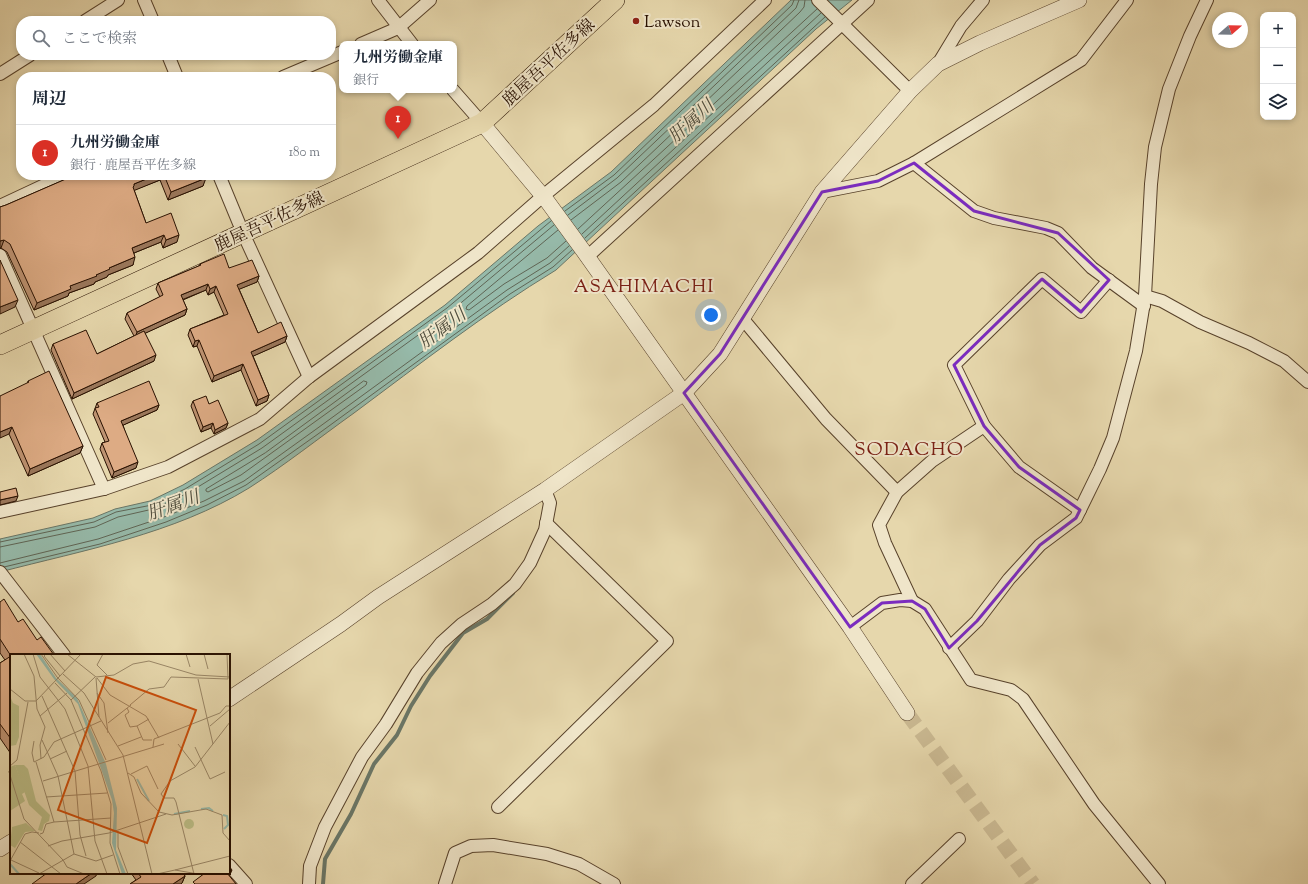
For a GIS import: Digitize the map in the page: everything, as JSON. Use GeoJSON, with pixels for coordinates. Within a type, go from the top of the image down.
{"type":"FeatureCollection","features":[{"type":"Feature","properties":{"kind":"main road","name":"鹿屋吾平佐多線"},"geometry":{"type":"LineString","coordinates":[[0,345],[482,123],[615,0]]}},
{"type":"Feature","properties":{"kind":"street"},"geometry":{"type":"LineString","coordinates":[[92,16],[118,0]]}},
{"type":"Feature","properties":{"kind":"street"},"geometry":{"type":"LineString","coordinates":[[144,0],[151,16]]}},
{"type":"Feature","properties":{"kind":"street"},"geometry":{"type":"LineString","coordinates":[[378,0],[409,41]]}},
{"type":"Feature","properties":{"kind":"street"},"geometry":{"type":"LineString","coordinates":[[368,41],[398,28],[430,0]]}},
{"type":"Feature","properties":{"kind":"street"},"geometry":{"type":"LineString","coordinates":[[0,512],[104,489],[168,467],[260,419],[309,377],[478,253],[545,198],[654,105],[765,0]]}},
{"type":"Feature","properties":{"kind":"street"},"geometry":{"type":"LineString","coordinates":[[818,0],[910,91]]}},
{"type":"Feature","properties":{"kind":"street"},"geometry":{"type":"LineString","coordinates":[[584,253],[840,21],[868,0]]}},
{"type":"Feature","properties":{"kind":"street"},"geometry":{"type":"LineString","coordinates":[[230,698],[342,624],[378,597],[545,490],[684,393],[720,354],[822,192],[910,91],[938,64],[961,26],[983,0]]}},
{"type":"Feature","properties":{"kind":"street"},"geometry":{"type":"LineString","coordinates":[[938,64],[980,43],[1079,0]]}},
{"type":"Feature","properties":{"kind":"street"},"geometry":{"type":"LineString","coordinates":[[822,192],[878,181],[914,163],[1081,60],[1127,0]]}},
{"type":"Feature","properties":{"kind":"street"},"geometry":{"type":"LineString","coordinates":[[949,648],[977,621],[1009,579],[1040,545],[1076,518],[1100,469],[1113,438],[1136,351],[1145,301],[1151,184],[1155,147],[1169,89],[1190,36],[1207,0]]}},
{"type":"Feature","properties":{"kind":"street"},"geometry":{"type":"LineString","coordinates":[[0,74],[22,60]]}},
{"type":"Feature","properties":{"kind":"street"},"geometry":{"type":"LineString","coordinates":[[170,60],[176,72]]}},
{"type":"Feature","properties":{"kind":"street"},"geometry":{"type":"LineString","coordinates":[[295,72],[323,60]]}},
{"type":"Feature","properties":{"kind":"street"},"geometry":{"type":"LineString","coordinates":[[456,93],[545,198],[850,627],[907,713]]}},
{"type":"Feature","properties":{"kind":"street"},"geometry":{"type":"LineString","coordinates":[[914,163],[974,211],[994,218],[1046,228],[1058,233],[1092,268],[1108,280],[1145,301],[1162,301],[1200,322],[1249,343],[1284,362],[1308,382]]}},
{"type":"Feature","properties":{"kind":"street"},"geometry":{"type":"LineString","coordinates":[[0,206],[55,180]]}},
{"type":"Feature","properties":{"kind":"street"},"geometry":{"type":"LineString","coordinates":[[221,180],[243,233],[309,377]]}},
{"type":"Feature","properties":{"kind":"street"},"geometry":{"type":"LineString","coordinates":[[0,255],[104,489]]}},
{"type":"Feature","properties":{"kind":"street"},"geometry":{"type":"LineString","coordinates":[[1080,510],[1019,467],[984,426],[954,364],[1042,279],[1081,312],[1108,280]]}},
{"type":"Feature","properties":{"kind":"street"},"geometry":{"type":"LineString","coordinates":[[742,318],[826,419],[897,492]]}},
{"type":"Feature","properties":{"kind":"street"},"geometry":{"type":"LineString","coordinates":[[912,601],[885,543],[879,525],[897,492],[932,461],[984,426]]}},
{"type":"Feature","properties":{"kind":"street"},"geometry":{"type":"LineString","coordinates":[[309,884],[310,866],[324,828],[362,757],[386,724],[417,673],[441,643],[462,624],[492,604],[515,584],[530,563],[545,530],[550,503],[545,490]]}},
{"type":"Feature","properties":{"kind":"street"},"geometry":{"type":"LineString","coordinates":[[498,807],[667,641],[546,523]]}},
{"type":"Feature","properties":{"kind":"street"},"geometry":{"type":"LineString","coordinates":[[4,580],[63,654]]}},
{"type":"Feature","properties":{"kind":"street"},"geometry":{"type":"LineString","coordinates":[[850,627],[882,603],[900,600],[912,601],[926,609],[949,648],[971,680],[1011,690],[1023,699],[1094,804],[1159,884]]}},
{"type":"Feature","properties":{"kind":"street"},"geometry":{"type":"LineString","coordinates":[[912,884],[958,839]]}},
{"type":"Feature","properties":{"kind":"street"},"geometry":{"type":"LineString","coordinates":[[0,849],[10,843]]}},
{"type":"Feature","properties":{"kind":"street"},"geometry":{"type":"LineString","coordinates":[[445,884],[455,853],[471,846],[493,845],[547,854],[579,864],[614,884]]}},
{"type":"Feature","properties":{"kind":"street"},"geometry":{"type":"LineString","coordinates":[[230,865],[246,884]]}},
{"type":"Feature","properties":{"kind":"highlighted area"},"geometry":{"type":"Polygon","coordinates":[[[914,163],[974,211],[1058,233],[1109,280],[1081,312],[1042,279],[954,365],[984,426],[1019,467],[1080,510],[1076,518],[1040,545],[977,621],[949,648],[925,609],[912,601],[882,603],[850,627],[684,393],[720,354],[822,192],[878,181],[914,163]]]}},
{"type":"Feature","properties":{"kind":"water","name":"肝属川"},"geometry":{"type":"Polygon","coordinates":[[[791,0],[852,0],[816,29],[556,270],[478,321],[276,470],[249,488],[220,504],[159,529],[128,539],[0,572],[0,539],[93,518],[115,509],[150,501],[183,485],[257,440],[445,305],[538,226],[611,172],[791,0]]]}},
{"type":"Feature","properties":{"kind":"building"},"geometry":{"type":"Polygon","coordinates":[[[64,180],[144,180],[134,184],[133,187],[146,223],[171,213],[179,235],[166,240],[164,235],[132,248],[135,257],[109,268],[110,269],[96,275],[97,276],[70,286],[71,289],[37,303],[10,244],[4,240],[0,241],[0,207],[64,180]]]}},
{"type":"Feature","properties":{"kind":"building"},"geometry":{"type":"Polygon","coordinates":[[[166,180],[201,180],[171,192],[166,180]]]}},
{"type":"Feature","properties":{"kind":"building"},"geometry":{"type":"Polygon","coordinates":[[[224,254],[229,268],[252,260],[259,276],[237,285],[258,333],[281,322],[287,336],[251,352],[269,395],[258,400],[243,364],[214,376],[199,340],[195,341],[190,329],[228,314],[216,286],[210,289],[208,284],[181,295],[187,309],[137,332],[127,313],[163,295],[158,283],[224,254]]]}},
{"type":"Feature","properties":{"kind":"building"},"geometry":{"type":"Polygon","coordinates":[[[0,260],[18,300],[0,307],[0,260]]]}},
{"type":"Feature","properties":{"kind":"building"},"geometry":{"type":"Polygon","coordinates":[[[86,330],[97,354],[144,331],[156,355],[74,393],[53,344],[86,330]]]}},
{"type":"Feature","properties":{"kind":"building"},"geometry":{"type":"Polygon","coordinates":[[[49,371],[83,446],[30,469],[12,427],[0,432],[0,396],[49,371]]]}},
{"type":"Feature","properties":{"kind":"building"},"geometry":{"type":"Polygon","coordinates":[[[149,381],[159,405],[121,421],[138,462],[114,472],[102,443],[109,441],[95,408],[99,407],[97,403],[149,381]]]}},
{"type":"Feature","properties":{"kind":"building"},"geometry":{"type":"Polygon","coordinates":[[[206,396],[209,404],[218,400],[228,423],[215,430],[213,423],[203,427],[193,401],[206,396]]]}},
{"type":"Feature","properties":{"kind":"building"},"geometry":{"type":"Polygon","coordinates":[[[16,488],[18,496],[0,500],[0,492],[16,488]]]}},
{"type":"Feature","properties":{"kind":"building"},"geometry":{"type":"Polygon","coordinates":[[[4,599],[18,622],[23,619],[37,640],[41,637],[53,654],[10,654],[0,639],[0,602],[4,599]]]}},
{"type":"Feature","properties":{"kind":"building"},"geometry":{"type":"Polygon","coordinates":[[[10,657],[10,738],[0,724],[0,663],[10,657]]]}},
{"type":"Feature","properties":{"kind":"building"},"geometry":{"type":"Polygon","coordinates":[[[46,874],[91,874],[76,884],[32,884],[46,874]]]}},
{"type":"Feature","properties":{"kind":"building"},"geometry":{"type":"Polygon","coordinates":[[[139,874],[184,874],[185,876],[173,884],[130,884],[141,877],[139,874]]]}},
{"type":"Feature","properties":{"kind":"building"},"geometry":{"type":"Polygon","coordinates":[[[204,874],[228,874],[236,884],[195,884],[193,882],[204,874]]]}},
{"type":"Feature","properties":{"kind":"waterway"},"geometry":{"type":"LineString","coordinates":[[323,884],[325,859],[351,814],[374,764],[397,735],[411,706],[430,676],[463,633],[487,619],[513,593]]}},
{"type":"Feature","properties":{"kind":"tunnel"},"geometry":{"type":"LineString","coordinates":[[907,713],[1033,884]]}},
{"type":"Feature","properties":{"kind":"place","name":"Lawson"},"geometry":{"type":"Point","coordinates":[636,21]}},
{"type":"Feature","properties":{"kind":"place","name":"九州労働金庫"},"geometry":{"type":"Point","coordinates":[398,139]}},
{"type":"Feature","properties":{"kind":"district","name":"ASAHIMACHI"},"geometry":{"type":"Point","coordinates":[644,285]}},
{"type":"Feature","properties":{"kind":"district","name":"SODACHO"},"geometry":{"type":"Point","coordinates":[909,448]}}]}
